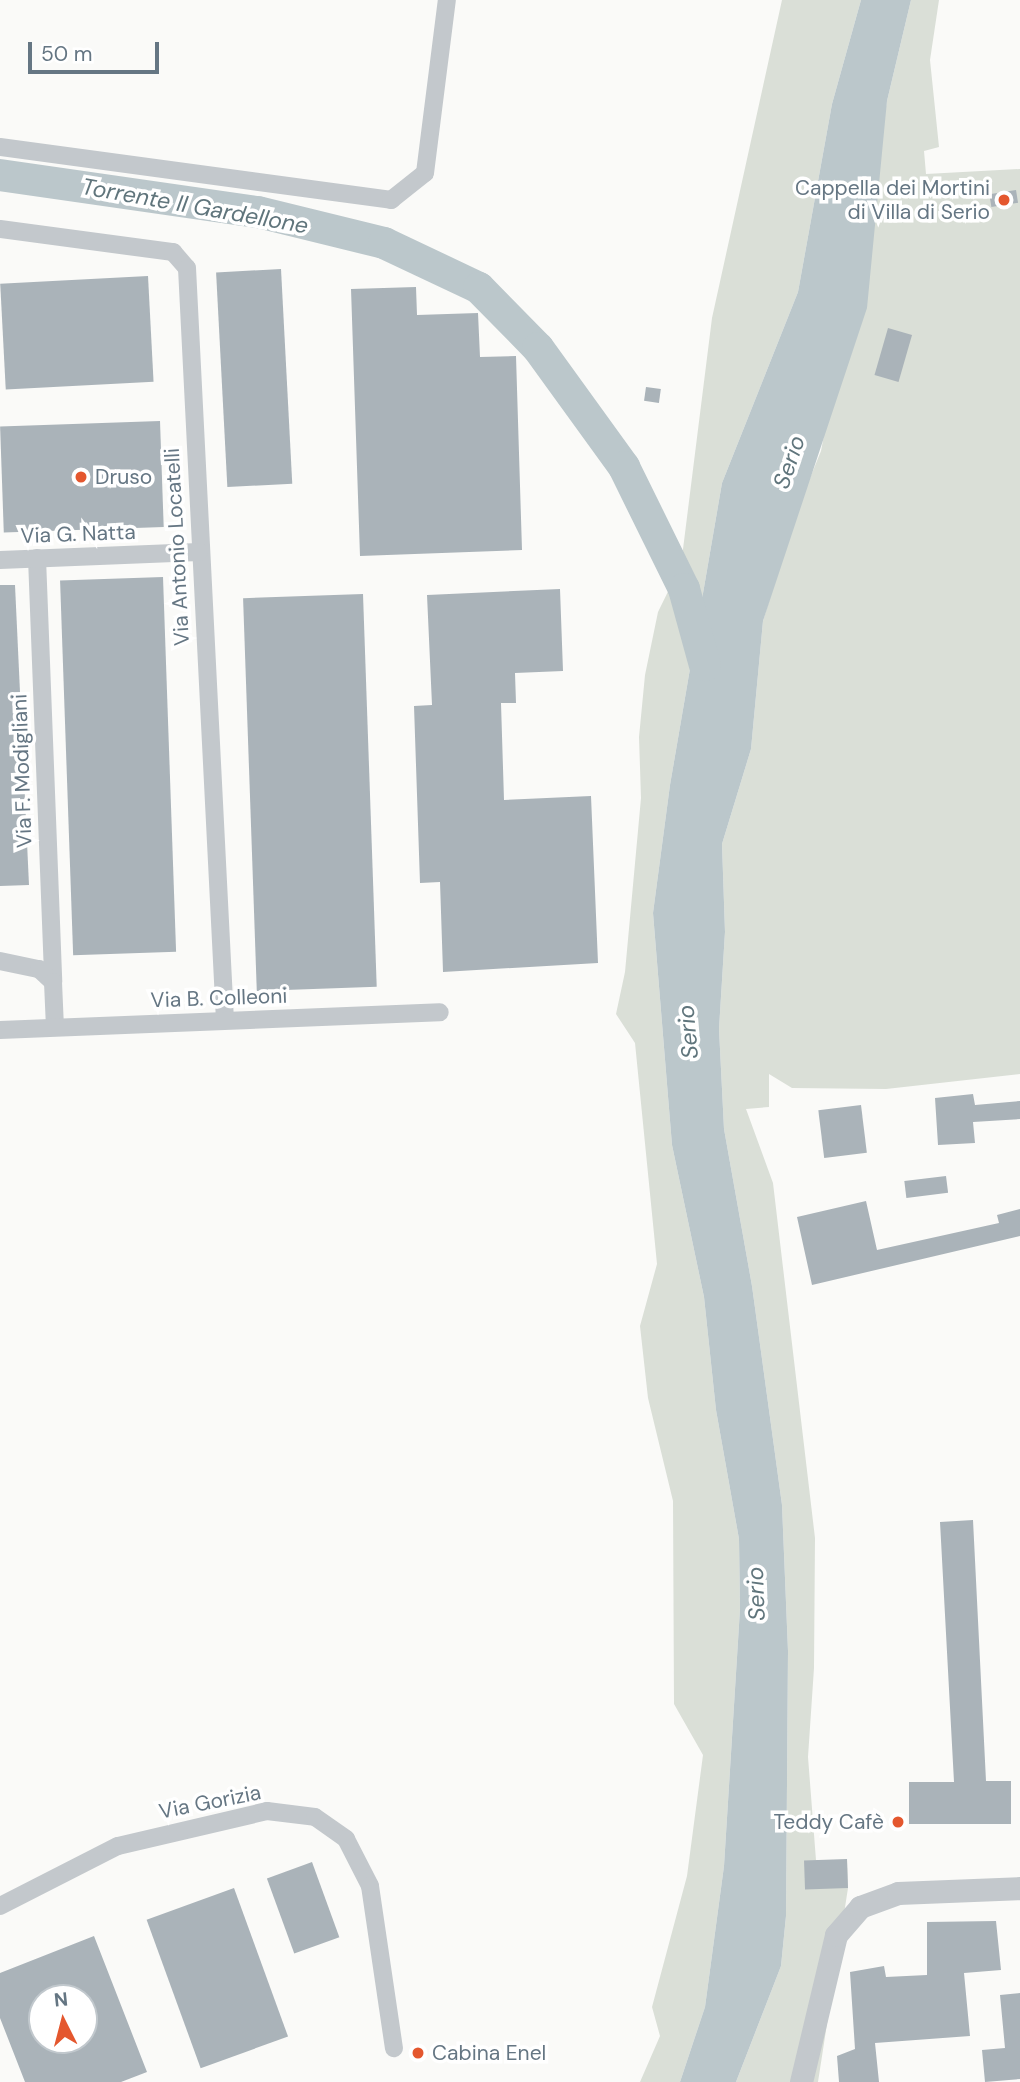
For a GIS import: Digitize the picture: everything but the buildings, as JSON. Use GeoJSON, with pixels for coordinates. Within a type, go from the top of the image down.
{"type":"FeatureCollection","features":[{"type":"Feature","properties":{"kind":"street"},"geometry":{"type":"LineString","coordinates":[[0,147],[391,200],[425,173],[447,0]]}},
{"type":"Feature","properties":{"kind":"street","name":"Via Antonio Locatelli"},"geometry":{"type":"LineString","coordinates":[[0,229],[173,252],[187,268],[199,552],[225,1020]]}},
{"type":"Feature","properties":{"kind":"street","name":"Via G. Natta"},"geometry":{"type":"LineString","coordinates":[[0,560],[199,552]]}},
{"type":"Feature","properties":{"kind":"street","name":"Via F. Modigliani"},"geometry":{"type":"LineString","coordinates":[[37,558],[53,982]]}},
{"type":"Feature","properties":{"kind":"street"},"geometry":{"type":"LineString","coordinates":[[0,961],[39,969],[53,982],[55,1027]]}},
{"type":"Feature","properties":{"kind":"street","name":"Via B. Colleoni"},"geometry":{"type":"LineString","coordinates":[[0,1030],[440,1012]]}},
{"type":"Feature","properties":{"kind":"street","name":"Via Gorizia"},"geometry":{"type":"LineString","coordinates":[[0,1906],[118,1846],[267,1811],[315,1817],[346,1839],[366,1874],[394,2049]]}},
{"type":"Feature","properties":{"kind":"street"},"geometry":{"type":"LineString","coordinates":[[801,2082],[836,1935],[860,1907],[898,1893],[1020,1888]]}},
{"type":"Feature","properties":{"kind":"shaded area"},"geometry":{"type":"Polygon","coordinates":[[[782,0],[861,0],[832,104],[798,292],[722,483],[670,785],[653,913],[672,1145],[704,1297],[716,1410],[739,1539],[740,1609],[724,1866],[705,2007],[680,2082],[640,2082],[660,2036],[652,2007],[687,1876],[703,1755],[674,1704],[673,1501],[648,1398],[640,1326],[657,1264],[635,1043],[616,1014],[625,972],[641,798],[639,737],[645,675],[658,612],[681,565],[712,318],[782,0]]]}},
{"type":"Feature","properties":{"kind":"shaded area"},"geometry":{"type":"Polygon","coordinates":[[[911,0],[939,0],[930,60],[939,147],[924,151],[926,174],[1020,169],[1020,1074],[886,1089],[792,1088],[769,1074],[769,1107],[746,1109],[773,1183],[815,1538],[814,1668],[808,1757],[816,1860],[847,1860],[848,1888],[818,2082],[736,2082],[781,1966],[786,1916],[788,1651],[782,1505],[752,1286],[724,1129],[719,1029],[725,932],[722,844],[751,749],[763,621],[795,515],[821,451],[887,101],[911,0]]]}},
{"type":"Feature","properties":{"kind":"water","name":"Serio"},"geometry":{"type":"Polygon","coordinates":[[[861,0],[911,0],[887,101],[867,308],[763,621],[751,749],[722,844],[725,932],[719,1029],[724,1129],[752,1286],[782,1505],[788,1651],[786,1916],[781,1966],[736,2082],[680,2082],[705,2007],[724,1866],[740,1609],[739,1539],[716,1410],[704,1297],[672,1145],[653,913],[670,785],[722,483],[798,292],[832,104],[861,0]]]}},
{"type":"Feature","properties":{"kind":"waterway","name":"Torrente Il Gardellone"},"geometry":{"type":"LineString","coordinates":[[0,175],[258,212],[384,243],[479,288],[538,348],[624,467],[684,589],[705,665]]}},
{"type":"Feature","properties":{"kind":"place","name":"Cappella dei Mortini di Villa di Serio"},"geometry":{"type":"Point","coordinates":[1004,200]}},
{"type":"Feature","properties":{"kind":"place","name":"Druso"},"geometry":{"type":"Point","coordinates":[81,477]}},
{"type":"Feature","properties":{"kind":"place","name":"Teddy Cafè"},"geometry":{"type":"Point","coordinates":[898,1822]}},
{"type":"Feature","properties":{"kind":"place","name":"Cabina Enel"},"geometry":{"type":"Point","coordinates":[418,2053]}}]}
